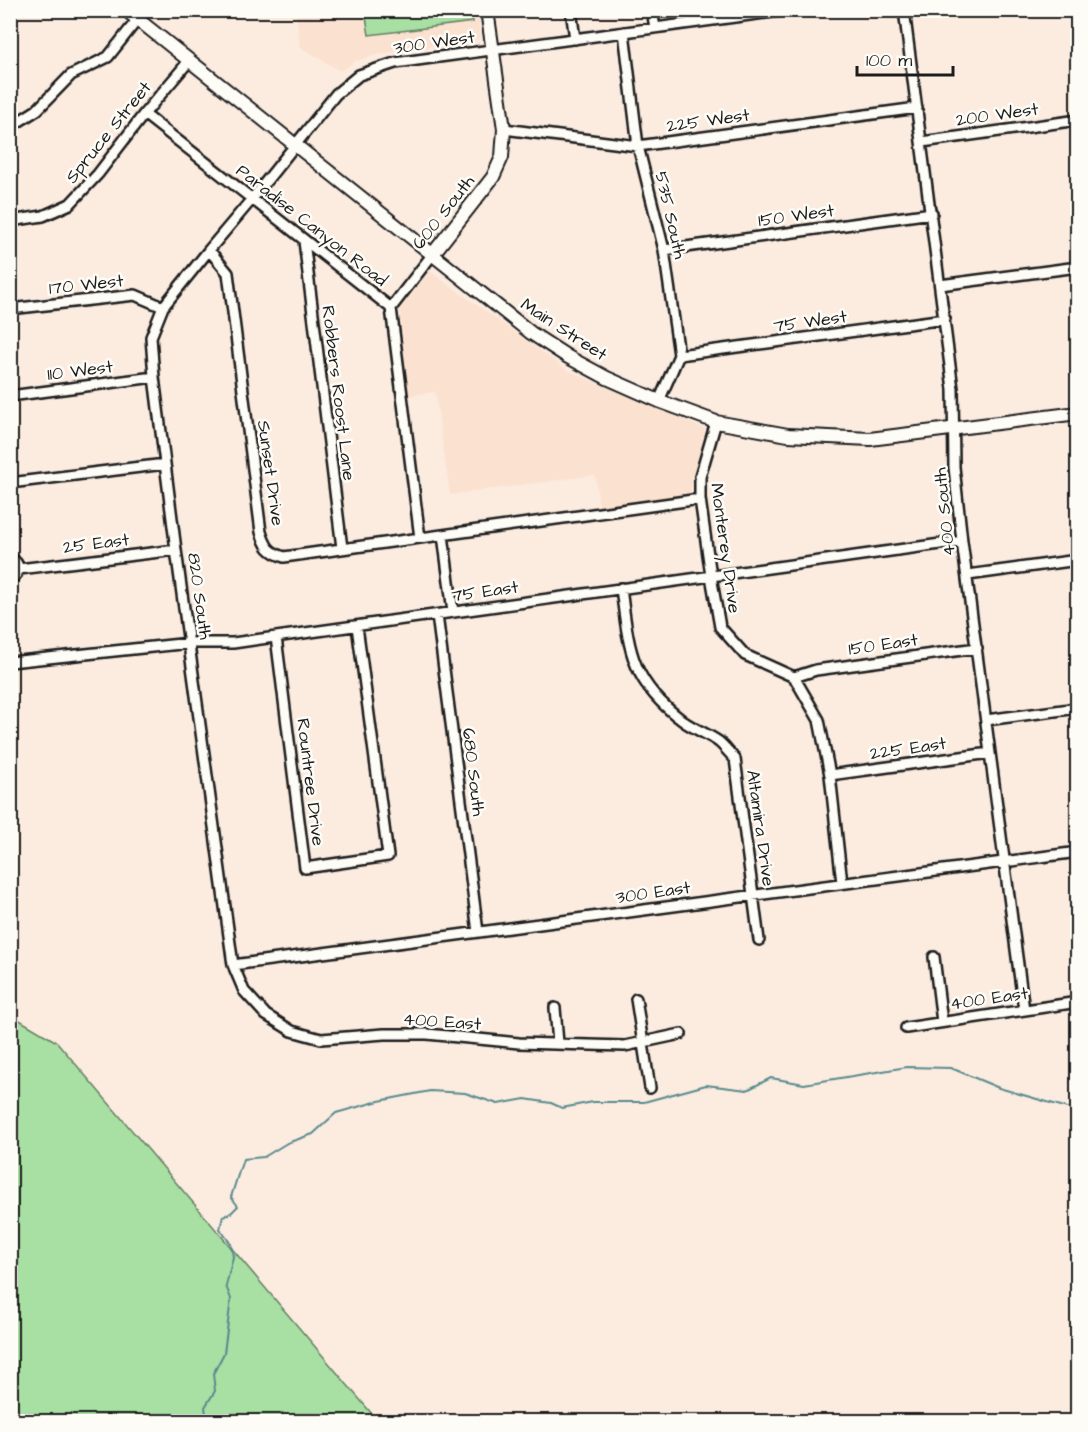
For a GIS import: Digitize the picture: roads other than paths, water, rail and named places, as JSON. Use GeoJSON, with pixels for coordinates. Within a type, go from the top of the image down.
{"type":"FeatureCollection","features":[{"type":"Feature","properties":{"kind":"main road","name":"Main Street"},"geometry":{"type":"LineString","coordinates":[[126,10],[142,16],[189,61],[531,333],[568,357],[607,378],[659,401],[716,422],[788,435],[870,439],[1077,413]]}},
{"type":"Feature","properties":{"kind":"main road"},"geometry":{"type":"LineString","coordinates":[[487,10],[492,50]]}},
{"type":"Feature","properties":{"kind":"main road","name":"600 South"},"geometry":{"type":"LineString","coordinates":[[432,255],[493,177],[502,157],[504,129],[492,50]]}},
{"type":"Feature","properties":{"kind":"street"},"geometry":{"type":"LineString","coordinates":[[571,10],[575,39]]}},
{"type":"Feature","properties":{"kind":"street"},"geometry":{"type":"LineString","coordinates":[[652,10],[655,28]]}},
{"type":"Feature","properties":{"kind":"street","name":"300 West"},"geometry":{"type":"LineString","coordinates":[[295,145],[336,94],[359,75],[396,63],[788,10]]}},
{"type":"Feature","properties":{"kind":"street","name":"400 South"},"geometry":{"type":"LineString","coordinates":[[904,10],[953,389],[954,467],[962,541],[1024,1010]]}},
{"type":"Feature","properties":{"kind":"street"},"geometry":{"type":"LineString","coordinates":[[10,128],[37,110],[71,75],[108,57],[142,16]]}},
{"type":"Feature","properties":{"kind":"street","name":"535 South"},"geometry":{"type":"LineString","coordinates":[[624,32],[638,146],[664,250],[679,355]]}},
{"type":"Feature","properties":{"kind":"street","name":"Spruce Street"},"geometry":{"type":"LineString","coordinates":[[10,221],[43,216],[70,204],[98,174],[144,114],[189,61]]}},
{"type":"Feature","properties":{"kind":"street","name":"225 West"},"geometry":{"type":"LineString","coordinates":[[504,129],[638,146],[917,108]]}},
{"type":"Feature","properties":{"kind":"street","name":"Paradise Canyon Road"},"geometry":{"type":"LineString","coordinates":[[144,114],[391,308],[420,538]]}},
{"type":"Feature","properties":{"kind":"street","name":"200 West"},"geometry":{"type":"LineString","coordinates":[[922,142],[1077,120]]}},
{"type":"Feature","properties":{"kind":"street"},"geometry":{"type":"LineString","coordinates":[[209,250],[295,145]]}},
{"type":"Feature","properties":{"kind":"street","name":"150 West"},"geometry":{"type":"LineString","coordinates":[[664,250],[932,213]]}},
{"type":"Feature","properties":{"kind":"street","name":"Robbers Roost Lane"},"geometry":{"type":"LineString","coordinates":[[304,241],[342,548]]}},
{"type":"Feature","properties":{"kind":"street","name":"820 South"},"geometry":{"type":"LineString","coordinates":[[209,250],[163,307],[151,337],[176,550],[233,965]]}},
{"type":"Feature","properties":{"kind":"street","name":"Sunset Drive"},"geometry":{"type":"LineString","coordinates":[[209,250],[228,273],[260,520],[265,546],[272,553],[284,556],[700,500]]}},
{"type":"Feature","properties":{"kind":"street","name":"600 South"},"geometry":{"type":"LineString","coordinates":[[391,308],[432,255]]}},
{"type":"Feature","properties":{"kind":"street"},"geometry":{"type":"LineString","coordinates":[[940,285],[1077,267]]}},
{"type":"Feature","properties":{"kind":"street","name":"170 West"},"geometry":{"type":"LineString","coordinates":[[10,309],[135,295],[163,307]]}},
{"type":"Feature","properties":{"kind":"street","name":"75 West"},"geometry":{"type":"LineString","coordinates":[[679,355],[945,319]]}},
{"type":"Feature","properties":{"kind":"street"},"geometry":{"type":"LineString","coordinates":[[659,401],[679,355]]}},
{"type":"Feature","properties":{"kind":"street","name":"110 West"},"geometry":{"type":"LineString","coordinates":[[10,396],[154,377]]}},
{"type":"Feature","properties":{"kind":"street","name":"Monterey Drive"},"geometry":{"type":"LineString","coordinates":[[716,422],[700,477],[700,500],[720,627],[745,655],[794,677]]}},
{"type":"Feature","properties":{"kind":"street"},"geometry":{"type":"LineString","coordinates":[[10,483],[165,464]]}},
{"type":"Feature","properties":{"kind":"street"},"geometry":{"type":"LineString","coordinates":[[443,535],[453,612]]}},
{"type":"Feature","properties":{"kind":"street","name":"75 East"},"geometry":{"type":"LineString","coordinates":[[10,662],[190,643],[234,643],[962,541]]}},
{"type":"Feature","properties":{"kind":"street","name":"25 East"},"geometry":{"type":"LineString","coordinates":[[19,568],[176,550]]}},
{"type":"Feature","properties":{"kind":"street"},"geometry":{"type":"LineString","coordinates":[[10,558],[17,562],[19,568],[16,576],[10,579]]}},
{"type":"Feature","properties":{"kind":"street"},"geometry":{"type":"LineString","coordinates":[[968,575],[1077,560]]}},
{"type":"Feature","properties":{"kind":"street","name":"Altamira Drive"},"geometry":{"type":"LineString","coordinates":[[621,588],[628,642],[640,676],[661,703],[686,723],[720,742],[735,759],[759,940]]}},
{"type":"Feature","properties":{"kind":"street","name":"680 South"},"geometry":{"type":"LineString","coordinates":[[437,615],[478,932]]}},
{"type":"Feature","properties":{"kind":"street","name":"Rountree Drive"},"geometry":{"type":"LineString","coordinates":[[276,637],[305,868],[322,866],[388,856],[357,627]]}},
{"type":"Feature","properties":{"kind":"street","name":"150 East"},"geometry":{"type":"LineString","coordinates":[[794,677],[816,670],[976,648]]}},
{"type":"Feature","properties":{"kind":"street"},"geometry":{"type":"LineString","coordinates":[[794,677],[819,720],[830,776],[842,883]]}},
{"type":"Feature","properties":{"kind":"street"},"geometry":{"type":"LineString","coordinates":[[986,720],[1077,708]]}},
{"type":"Feature","properties":{"kind":"street","name":"225 East"},"geometry":{"type":"LineString","coordinates":[[830,776],[990,753]]}},
{"type":"Feature","properties":{"kind":"street","name":"300 East"},"geometry":{"type":"LineString","coordinates":[[233,965],[1077,852]]}},
{"type":"Feature","properties":{"kind":"street"},"geometry":{"type":"LineString","coordinates":[[934,957],[942,1022]]}},
{"type":"Feature","properties":{"kind":"street","name":"400 East"},"geometry":{"type":"LineString","coordinates":[[233,965],[244,991],[266,1015],[292,1031],[321,1039],[384,1034],[427,1034],[519,1043],[625,1046],[681,1034]]}},
{"type":"Feature","properties":{"kind":"street"},"geometry":{"type":"LineString","coordinates":[[636,999],[650,1088]]}},
{"type":"Feature","properties":{"kind":"street","name":"400 East"},"geometry":{"type":"LineString","coordinates":[[906,1028],[1077,1002]]}},
{"type":"Feature","properties":{"kind":"street"},"geometry":{"type":"LineString","coordinates":[[555,1008],[558,1043]]}},
{"type":"Feature","properties":{"kind":"waterway"},"geometry":{"type":"LineString","coordinates":[[207,1422],[205,1407],[215,1391],[213,1374],[224,1353],[231,1299],[226,1286],[233,1257],[231,1244],[220,1229],[223,1216],[231,1213],[238,1206],[231,1197],[243,1159],[264,1157],[287,1143],[313,1134],[336,1113],[379,1101],[430,1091],[465,1093],[498,1104],[525,1099],[551,1103],[562,1108],[593,1102],[644,1102],[706,1085],[747,1090],[771,1078],[804,1084],[907,1067],[951,1068],[999,1088],[1078,1111]]}}]}
